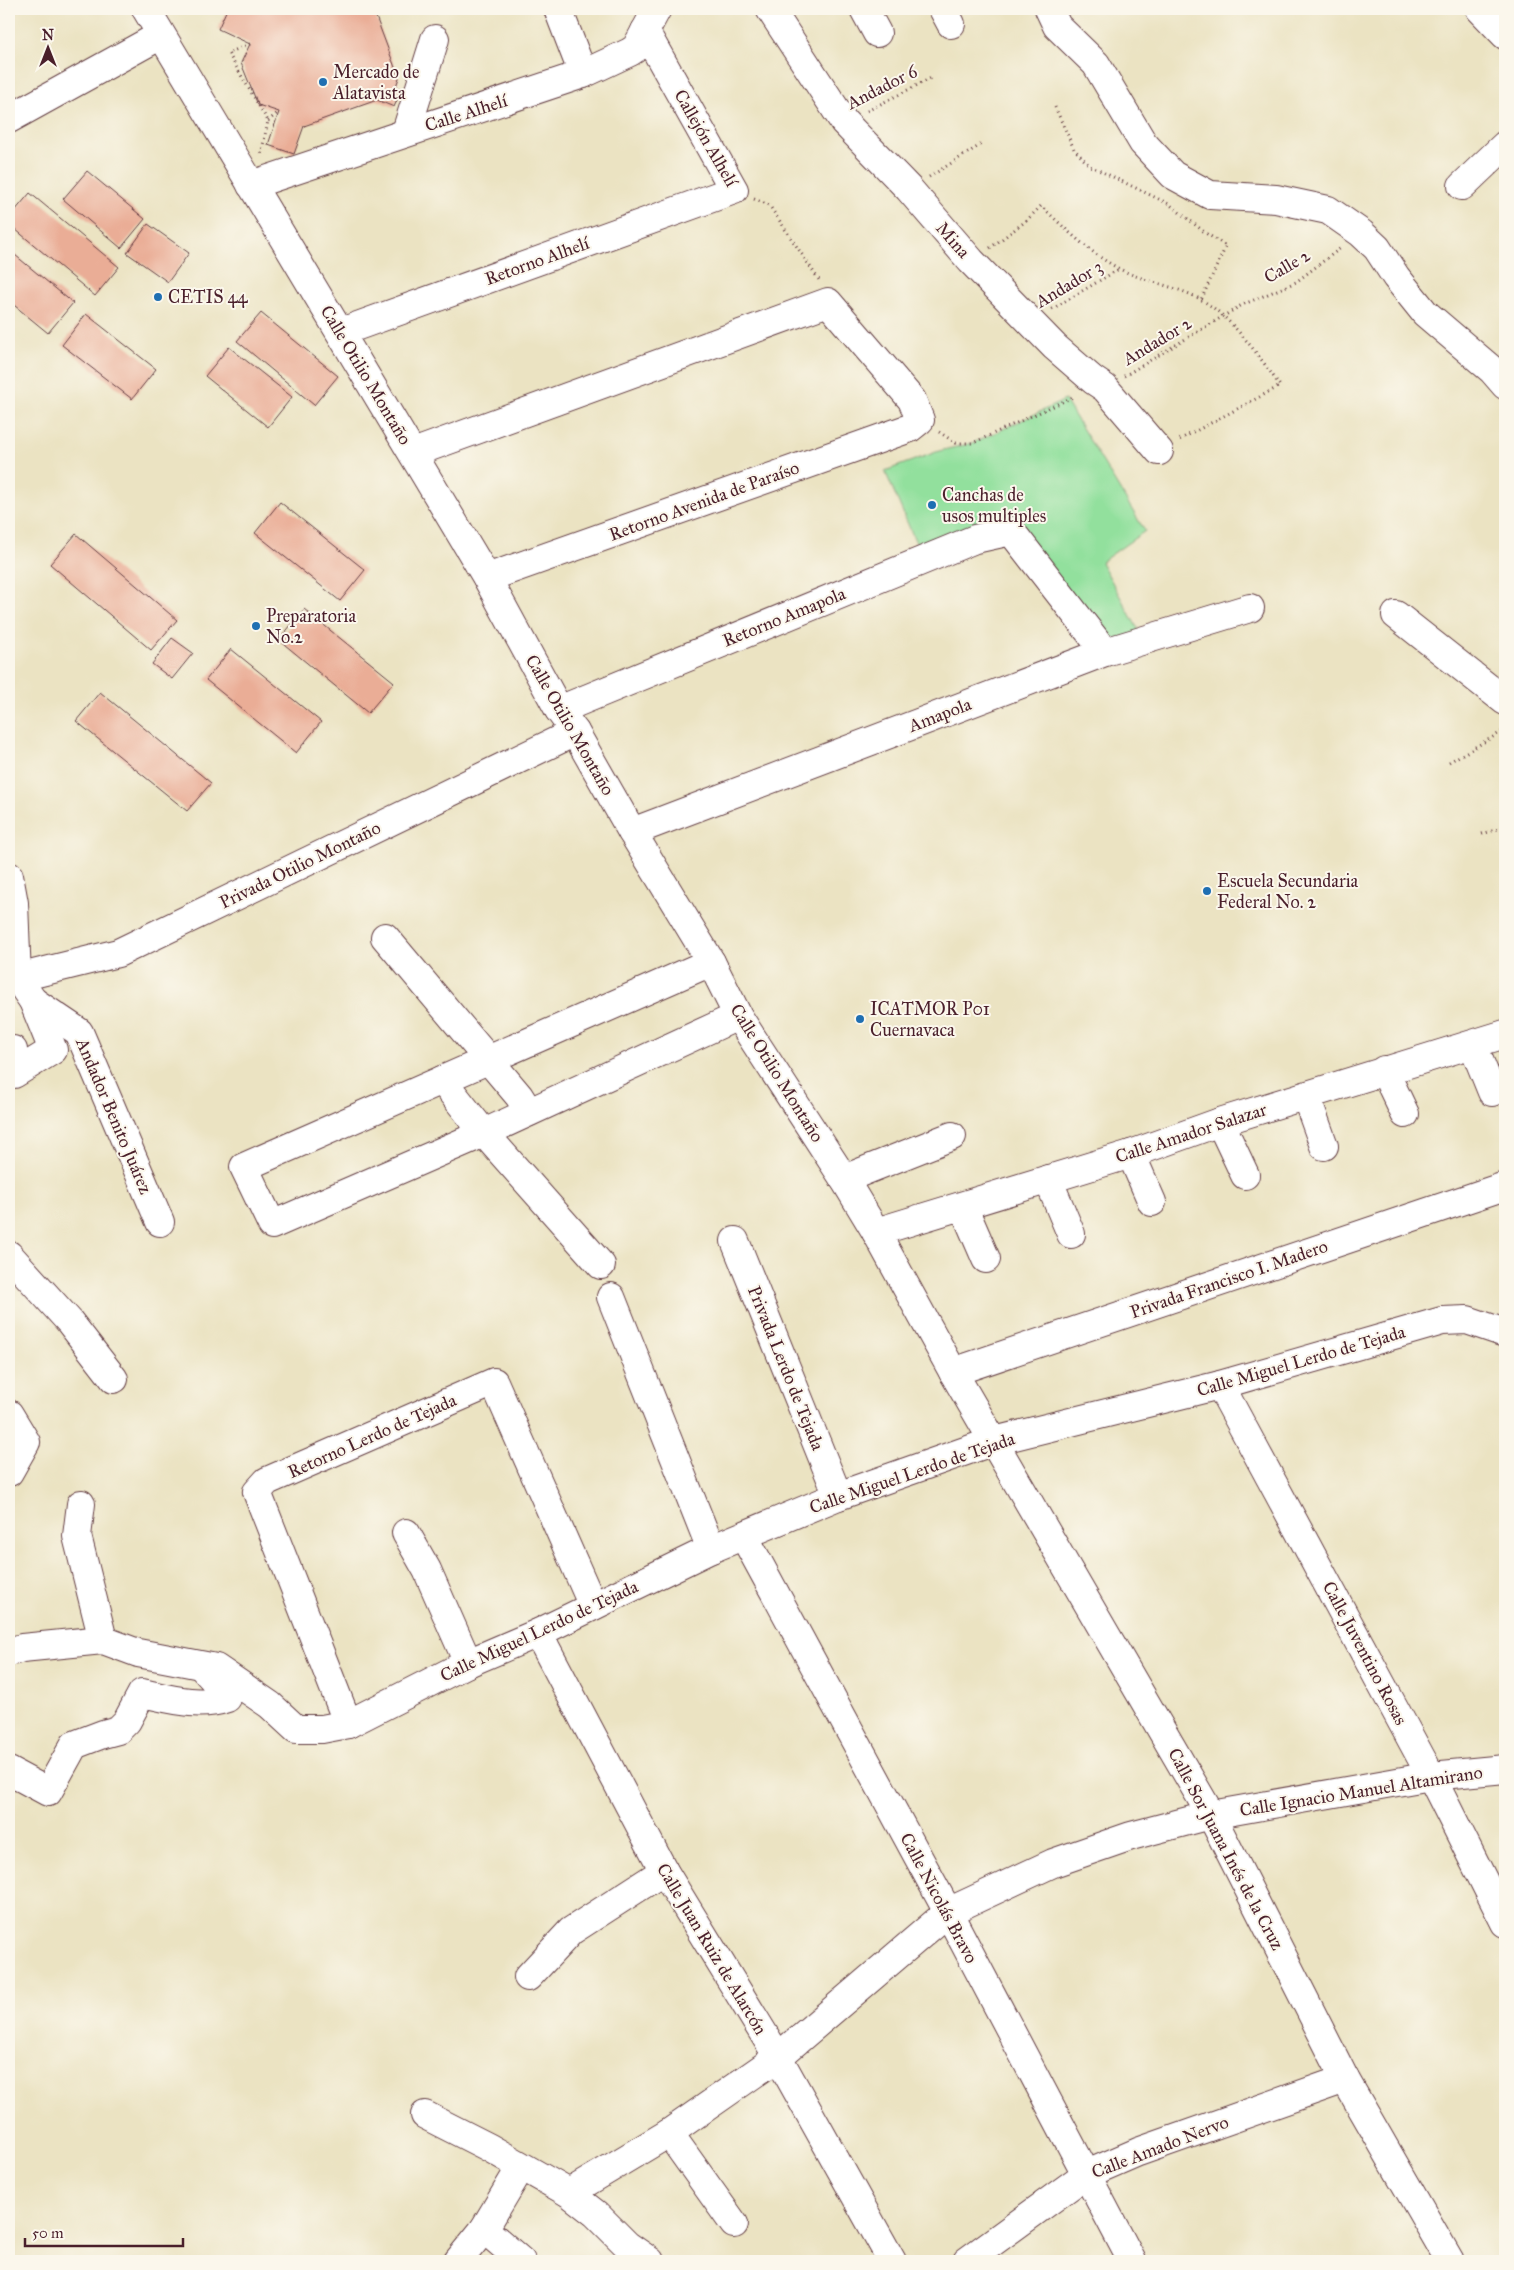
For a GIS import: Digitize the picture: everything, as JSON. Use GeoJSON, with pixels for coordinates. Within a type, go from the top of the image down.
{"type":"FeatureCollection","features":[{"type":"Feature","properties":{"kind":"street","name":"Calle Otilio Montaño"},"geometry":{"type":"LineString","coordinates":[[146,9],[487,578],[559,710],[575,732],[632,832],[711,962],[738,1016],[844,1179],[876,1232],[953,1372],[994,1441]]}},
{"type":"Feature","properties":{"kind":"street"},"geometry":{"type":"LineString","coordinates":[[558,9],[583,74]]}},
{"type":"Feature","properties":{"kind":"street","name":"Mina"},"geometry":{"type":"LineString","coordinates":[[770,9],[844,122],[909,189],[971,261],[1055,347],[1099,384],[1159,451]]}},
{"type":"Feature","properties":{"kind":"street"},"geometry":{"type":"LineString","coordinates":[[864,9],[877,33]]}},
{"type":"Feature","properties":{"kind":"street"},"geometry":{"type":"LineString","coordinates":[[1049,9],[1056,26],[1096,64],[1143,143],[1172,175],[1210,195],[1276,199],[1328,210],[1361,233],[1377,248],[1396,278],[1426,313],[1492,370],[1505,385]]}},
{"type":"Feature","properties":{"kind":"street"},"geometry":{"type":"LineString","coordinates":[[1480,9],[1505,35]]}},
{"type":"Feature","properties":{"kind":"street","name":"Calle Alhelí"},"geometry":{"type":"LineString","coordinates":[[247,179],[406,132],[583,74],[630,52],[640,42],[651,20]]}},
{"type":"Feature","properties":{"kind":"street","name":"Callejón Alhelí"},"geometry":{"type":"LineString","coordinates":[[651,20],[734,190]]}},
{"type":"Feature","properties":{"kind":"street"},"geometry":{"type":"LineString","coordinates":[[9,119],[160,35]]}},
{"type":"Feature","properties":{"kind":"street"},"geometry":{"type":"LineString","coordinates":[[406,132],[435,39]]}},
{"type":"Feature","properties":{"kind":"street"},"geometry":{"type":"LineString","coordinates":[[1462,186],[1505,145]]}},
{"type":"Feature","properties":{"kind":"street","name":"Retorno Alhelí"},"geometry":{"type":"LineString","coordinates":[[341,332],[734,190]]}},
{"type":"Feature","properties":{"kind":"street"},"geometry":{"type":"LineString","coordinates":[[413,453],[828,302],[912,400],[920,420]]}},
{"type":"Feature","properties":{"kind":"street","name":"Retorno Avenida de Paraíso"},"geometry":{"type":"LineString","coordinates":[[487,578],[910,428],[920,420]]}},
{"type":"Feature","properties":{"kind":"street","name":"Retorno Amapola"},"geometry":{"type":"LineString","coordinates":[[559,710],[975,539],[1011,531],[1105,652]]}},
{"type":"Feature","properties":{"kind":"street","name":"Amapola"},"geometry":{"type":"LineString","coordinates":[[632,832],[1105,652],[1250,608]]}},
{"type":"Feature","properties":{"kind":"street"},"geometry":{"type":"LineString","coordinates":[[1396,615],[1505,701]]}},
{"type":"Feature","properties":{"kind":"street","name":"Privada Otilio Montaño"},"geometry":{"type":"LineString","coordinates":[[17,978],[118,953],[575,732]]}},
{"type":"Feature","properties":{"kind":"street"},"geometry":{"type":"LineString","coordinates":[[9,876],[14,903],[17,978],[33,1001],[53,1050],[12,1062]]}},
{"type":"Feature","properties":{"kind":"street"},"geometry":{"type":"LineString","coordinates":[[385,937],[519,1096],[529,1112]]}},
{"type":"Feature","properties":{"kind":"street"},"geometry":{"type":"LineString","coordinates":[[711,962],[244,1167],[272,1224],[484,1133],[738,1016]]}},
{"type":"Feature","properties":{"kind":"street","name":"Andador Benito Juárez"},"geometry":{"type":"LineString","coordinates":[[33,1001],[79,1032],[160,1222]]}},
{"type":"Feature","properties":{"kind":"street","name":"Calle Amador Salazar"},"geometry":{"type":"LineString","coordinates":[[876,1232],[1131,1154],[1220,1122],[1505,1034]]}},
{"type":"Feature","properties":{"kind":"street"},"geometry":{"type":"LineString","coordinates":[[1473,1045],[1492,1092]]}},
{"type":"Feature","properties":{"kind":"street"},"geometry":{"type":"LineString","coordinates":[[1384,1070],[1405,1114]]}},
{"type":"Feature","properties":{"kind":"street"},"geometry":{"type":"LineString","coordinates":[[442,1080],[484,1133],[601,1265]]}},
{"type":"Feature","properties":{"kind":"street"},"geometry":{"type":"LineString","coordinates":[[1306,1096],[1324,1146]]}},
{"type":"Feature","properties":{"kind":"street"},"geometry":{"type":"LineString","coordinates":[[1220,1122],[1246,1175]]}},
{"type":"Feature","properties":{"kind":"street"},"geometry":{"type":"LineString","coordinates":[[844,1179],[952,1136]]}},
{"type":"Feature","properties":{"kind":"street"},"geometry":{"type":"LineString","coordinates":[[1131,1154],[1152,1202]]}},
{"type":"Feature","properties":{"kind":"street"},"geometry":{"type":"LineString","coordinates":[[1048,1179],[1071,1234]]}},
{"type":"Feature","properties":{"kind":"street","name":"Privada Francisco I. Madero"},"geometry":{"type":"LineString","coordinates":[[953,1372],[1505,1186]]}},
{"type":"Feature","properties":{"kind":"street"},"geometry":{"type":"LineString","coordinates":[[963,1206],[986,1259]]}},
{"type":"Feature","properties":{"kind":"street","name":"Privada Lerdo de Tejada"},"geometry":{"type":"LineString","coordinates":[[735,1241],[838,1496]]}},
{"type":"Feature","properties":{"kind":"street"},"geometry":{"type":"LineString","coordinates":[[9,1255],[69,1321],[114,1379]]}},
{"type":"Feature","properties":{"kind":"street"},"geometry":{"type":"LineString","coordinates":[[611,1297],[711,1549]]}},
{"type":"Feature","properties":{"kind":"street","name":"Calle Miguel Lerdo de Tejada"},"geometry":{"type":"LineString","coordinates":[[103,1640],[138,1653],[216,1668],[270,1704],[296,1729],[322,1729],[348,1724],[468,1663],[538,1634],[711,1549],[838,1496],[994,1441],[1220,1386],[1450,1319],[1467,1320],[1505,1333]]}},
{"type":"Feature","properties":{"kind":"street","name":"Retorno Lerdo de Tejada"},"geometry":{"type":"LineString","coordinates":[[348,1724],[257,1492],[267,1481],[494,1382],[593,1606]]}},
{"type":"Feature","properties":{"kind":"street","name":"Calle Juventino Rosas"},"geometry":{"type":"LineString","coordinates":[[1220,1386],[1431,1776],[1505,1923]]}},
{"type":"Feature","properties":{"kind":"street"},"geometry":{"type":"LineString","coordinates":[[9,1414],[26,1442],[9,1472]]}},
{"type":"Feature","properties":{"kind":"street","name":"Calle Sor Juana Inés de la Cruz"},"geometry":{"type":"LineString","coordinates":[[994,1441],[1211,1815],[1345,2079],[1450,2261]]}},
{"type":"Feature","properties":{"kind":"street"},"geometry":{"type":"LineString","coordinates":[[9,1651],[103,1640],[77,1536],[81,1504]]}},
{"type":"Feature","properties":{"kind":"street"},"geometry":{"type":"LineString","coordinates":[[406,1533],[427,1570],[468,1663]]}},
{"type":"Feature","properties":{"kind":"street","name":"Calle Nicolás Bravo"},"geometry":{"type":"LineString","coordinates":[[744,1536],[948,1912],[1132,2261]]}},
{"type":"Feature","properties":{"kind":"street","name":"Calle Juan Ruiz de Alarcón"},"geometry":{"type":"LineString","coordinates":[[538,1634],[664,1871],[778,2057],[892,2261]]}},
{"type":"Feature","properties":{"kind":"street"},"geometry":{"type":"LineString","coordinates":[[9,1771],[48,1792],[74,1745],[118,1730],[127,1720],[142,1693],[192,1703],[215,1702],[227,1698],[226,1692],[199,1664]]}},
{"type":"Feature","properties":{"kind":"street","name":"Calle Ignacio Manuel Altamirano"},"geometry":{"type":"LineString","coordinates":[[569,2193],[669,2133],[778,2057],[948,1912],[1053,1863],[1131,1836],[1211,1815],[1431,1776],[1505,1769]]}},
{"type":"Feature","properties":{"kind":"street"},"geometry":{"type":"LineString","coordinates":[[528,1977],[570,1931],[664,1871]]}},
{"type":"Feature","properties":{"kind":"street","name":"Calle Amado Nervo"},"geometry":{"type":"LineString","coordinates":[[967,2261],[1085,2175],[1138,2152],[1345,2079]]}},
{"type":"Feature","properties":{"kind":"street"},"geometry":{"type":"LineString","coordinates":[[425,2115],[488,2147],[520,2167],[569,2193],[596,2214],[627,2245],[650,2261]]}},
{"type":"Feature","properties":{"kind":"street"},"geometry":{"type":"LineString","coordinates":[[669,2133],[734,2224]]}},
{"type":"Feature","properties":{"kind":"street"},"geometry":{"type":"LineString","coordinates":[[458,2261],[484,2229],[520,2167]]}},
{"type":"Feature","properties":{"kind":"street"},"geometry":{"type":"LineString","coordinates":[[484,2229],[521,2261]]}},
{"type":"Feature","properties":{"kind":"path"},"geometry":{"type":"LineString","coordinates":[[250,44],[228,53],[268,121]]}},
{"type":"Feature","properties":{"kind":"path","name":"Andador 6"},"geometry":{"type":"LineString","coordinates":[[844,122],[933,77]]}},
{"type":"Feature","properties":{"kind":"path"},"geometry":{"type":"LineString","coordinates":[[1055,108],[1074,149],[1090,166],[1169,204],[1207,234],[1226,246],[1201,300]]}},
{"type":"Feature","properties":{"kind":"path"},"geometry":{"type":"LineString","coordinates":[[247,179],[260,159],[268,121],[279,112]]}},
{"type":"Feature","properties":{"kind":"path"},"geometry":{"type":"LineString","coordinates":[[909,189],[982,144]]}},
{"type":"Feature","properties":{"kind":"path","name":"Callejón Alhelí"},"geometry":{"type":"LineString","coordinates":[[734,190],[769,205],[830,295],[828,302]]}},
{"type":"Feature","properties":{"kind":"path"},"geometry":{"type":"LineString","coordinates":[[971,261],[1009,234],[1041,206],[1080,243],[1120,270],[1201,300],[1224,317],[1260,356],[1280,386],[1159,451]]}},
{"type":"Feature","properties":{"kind":"path","name":"Calle 2"},"geometry":{"type":"LineString","coordinates":[[1224,317],[1242,305],[1296,282],[1361,233]]}},
{"type":"Feature","properties":{"kind":"path","name":"Andador 3"},"geometry":{"type":"LineString","coordinates":[[1032,322],[1077,293],[1120,270]]}},
{"type":"Feature","properties":{"kind":"path","name":"Andador 2"},"geometry":{"type":"LineString","coordinates":[[920,420],[956,443],[973,443],[1099,384],[1224,317]]}},
{"type":"Feature","properties":{"kind":"path"},"geometry":{"type":"LineString","coordinates":[[1449,762],[1505,730]]}},
{"type":"Feature","properties":{"kind":"path"},"geometry":{"type":"LineString","coordinates":[[1482,834],[1505,827]]}},
{"type":"Feature","properties":{"kind":"green space"},"geometry":{"type":"Polygon","coordinates":[[[1065,400],[1145,531],[1101,562],[1144,640],[1105,652],[1011,531],[923,559],[885,471],[939,451],[973,443],[1065,400]]]}},
{"type":"Feature","properties":{"kind":"building","name":"Mercado de Alatavista"},"geometry":{"type":"Polygon","coordinates":[[[227,9],[260,9],[264,11],[269,9],[373,9],[399,78],[396,86],[402,89],[394,107],[377,100],[304,126],[294,154],[268,145],[279,112],[258,105],[241,63],[250,44],[218,29],[227,9]]]}},
{"type":"Feature","properties":{"kind":"building"},"geometry":{"type":"Polygon","coordinates":[[[87,171],[145,219],[121,248],[63,199],[87,171]]]}},
{"type":"Feature","properties":{"kind":"building"},"geometry":{"type":"Polygon","coordinates":[[[30,193],[119,267],[95,296],[9,224],[9,218],[30,193]]]}},
{"type":"Feature","properties":{"kind":"building"},"geometry":{"type":"Polygon","coordinates":[[[148,224],[189,253],[168,282],[127,253],[148,224]]]}},
{"type":"Feature","properties":{"kind":"building"},"geometry":{"type":"Polygon","coordinates":[[[9,250],[73,303],[48,333],[9,301],[9,250]]]}},
{"type":"Feature","properties":{"kind":"building"},"geometry":{"type":"Polygon","coordinates":[[[261,313],[338,376],[314,405],[237,341],[261,313]]]}},
{"type":"Feature","properties":{"kind":"building"},"geometry":{"type":"Polygon","coordinates":[[[86,314],[156,369],[132,399],[62,345],[86,314]]]}},
{"type":"Feature","properties":{"kind":"building"},"geometry":{"type":"Polygon","coordinates":[[[229,347],[292,397],[268,427],[205,376],[229,347]]]}},
{"type":"Feature","properties":{"kind":"building"},"geometry":{"type":"Polygon","coordinates":[[[280,502],[365,570],[340,601],[255,533],[280,502]]]}},
{"type":"Feature","properties":{"kind":"building"},"geometry":{"type":"Polygon","coordinates":[[[76,534],[177,620],[151,650],[50,564],[76,534]]]}},
{"type":"Feature","properties":{"kind":"building"},"geometry":{"type":"Polygon","coordinates":[[[304,609],[394,682],[368,713],[279,640],[304,609]]]}},
{"type":"Feature","properties":{"kind":"building"},"geometry":{"type":"Polygon","coordinates":[[[172,638],[193,653],[172,679],[152,664],[172,638]]]}},
{"type":"Feature","properties":{"kind":"building"},"geometry":{"type":"Polygon","coordinates":[[[231,649],[321,722],[296,753],[206,680],[231,649]]]}},
{"type":"Feature","properties":{"kind":"building"},"geometry":{"type":"Polygon","coordinates":[[[100,692],[211,783],[187,811],[76,721],[100,692]]]}},
{"type":"Feature","properties":{"kind":"place","name":"Mercado de Alatavista"},"geometry":{"type":"Point","coordinates":[323,82]}},
{"type":"Feature","properties":{"kind":"place","name":"CETIS 44"},"geometry":{"type":"Point","coordinates":[158,297]}},
{"type":"Feature","properties":{"kind":"place","name":"Canchas de usos multiples"},"geometry":{"type":"Point","coordinates":[932,505]}},
{"type":"Feature","properties":{"kind":"place","name":"Preparatoria No.2"},"geometry":{"type":"Point","coordinates":[256,626]}},
{"type":"Feature","properties":{"kind":"place","name":"Escuela Secundaria Federal No. 2"},"geometry":{"type":"Point","coordinates":[1207,891]}},
{"type":"Feature","properties":{"kind":"place","name":"ICATMOR P01 Cuernavaca"},"geometry":{"type":"Point","coordinates":[860,1019]}}]}
